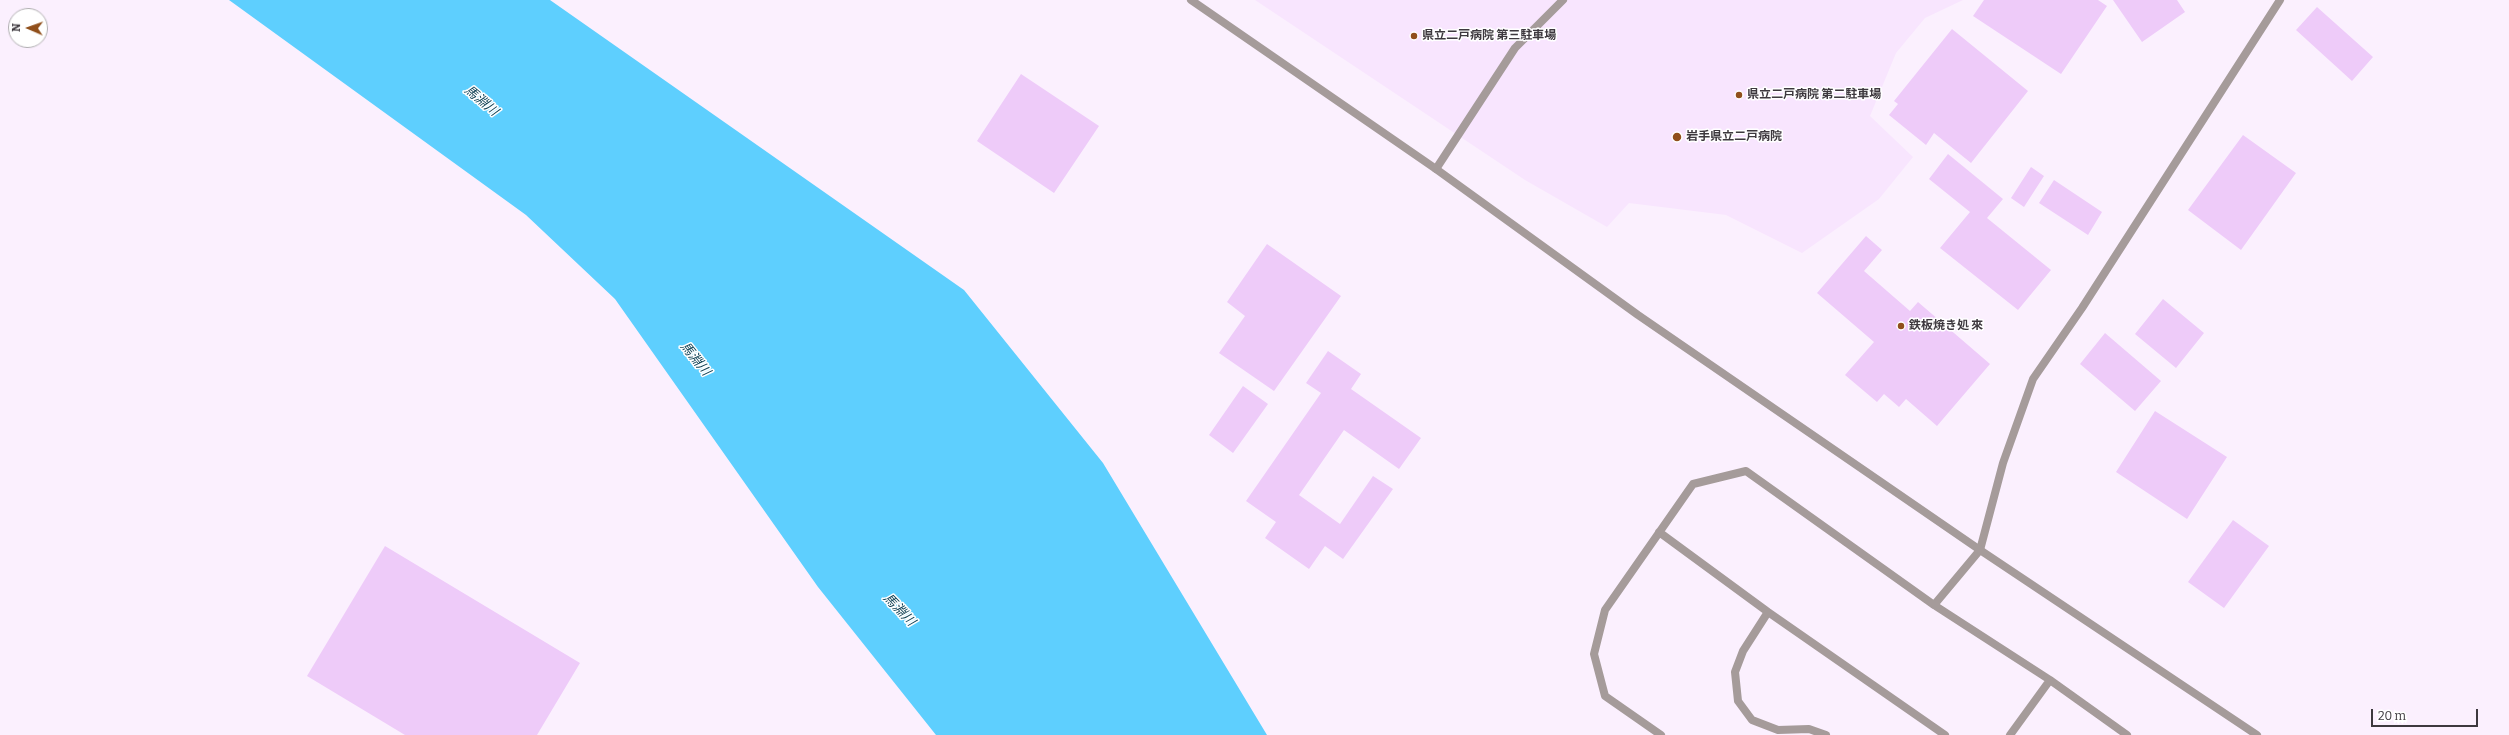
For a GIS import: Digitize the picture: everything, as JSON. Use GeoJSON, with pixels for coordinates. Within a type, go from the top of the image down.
{"type":"FeatureCollection","features":[{"type":"Feature","properties":{"kind":"street"},"geometry":{"type":"LineString","coordinates":[[1191,0],[1436,169],[1638,315],[1980,550],[2257,735]]}},
{"type":"Feature","properties":{"kind":"street"},"geometry":{"type":"LineString","coordinates":[[1436,169],[1515,48],[1563,0]]}},
{"type":"Feature","properties":{"kind":"street"},"geometry":{"type":"LineString","coordinates":[[1934,605],[1980,550],[2003,463],[2033,379],[2082,308],[2280,0]]}},
{"type":"Feature","properties":{"kind":"street"},"geometry":{"type":"LineString","coordinates":[[1661,735],[1605,696],[1594,654],[1605,610],[1693,484],[1746,470],[1934,605],[2050,680],[2127,735]]}},
{"type":"Feature","properties":{"kind":"street"},"geometry":{"type":"LineString","coordinates":[[1659,532],[1768,612],[1945,735]]}},
{"type":"Feature","properties":{"kind":"street"},"geometry":{"type":"LineString","coordinates":[[1768,612],[1743,651],[1735,672],[1738,701],[1752,720],[1759,723],[1778,730],[1809,729],[1826,735]]}},
{"type":"Feature","properties":{"kind":"street"},"geometry":{"type":"LineString","coordinates":[[2010,735],[2050,680]]}},
{"type":"Feature","properties":{"kind":"shaded area","name":"岩手県立二戸病院"},"geometry":{"type":"Polygon","coordinates":[[[1255,0],[1963,0],[1925,18],[1896,53],[1870,116],[1913,157],[1879,199],[1802,253],[1726,215],[1629,203],[1607,227],[1525,180],[1255,0]]]}},
{"type":"Feature","properties":{"kind":"water","name":"馬淵川"},"geometry":{"type":"Polygon","coordinates":[[[229,0],[550,0],[964,290],[1103,463],[1267,735],[936,735],[818,587],[615,299],[526,215],[229,0]]]}},
{"type":"Feature","properties":{"kind":"building"},"geometry":{"type":"Polygon","coordinates":[[[1984,0],[2098,0],[2107,6],[2061,74],[1973,16],[1984,0]]]}},
{"type":"Feature","properties":{"kind":"building"},"geometry":{"type":"Polygon","coordinates":[[[2113,0],[2177,0],[2185,12],[2142,42],[2113,0]]]}},
{"type":"Feature","properties":{"kind":"building"},"geometry":{"type":"Polygon","coordinates":[[[2317,7],[2373,57],[2352,81],[2296,30],[2317,7]]]}},
{"type":"Feature","properties":{"kind":"building"},"geometry":{"type":"Polygon","coordinates":[[[1952,29],[2028,91],[1971,163],[1934,133],[1926,145],[1889,115],[1898,104],[1894,101],[1952,29]]]}},
{"type":"Feature","properties":{"kind":"building"},"geometry":{"type":"Polygon","coordinates":[[[1021,74],[1099,126],[1054,193],[977,141],[1021,74]]]}},
{"type":"Feature","properties":{"kind":"building"},"geometry":{"type":"Polygon","coordinates":[[[2243,135],[2296,173],[2241,250],[2188,210],[2243,135]]]}},
{"type":"Feature","properties":{"kind":"building"},"geometry":{"type":"Polygon","coordinates":[[[1948,154],[2003,199],[1987,218],[2051,270],[2018,310],[1940,248],[1970,212],[1929,179],[1948,154]]]}},
{"type":"Feature","properties":{"kind":"building"},"geometry":{"type":"Polygon","coordinates":[[[2031,167],[2044,176],[2024,207],[2011,198],[2031,167]]]}},
{"type":"Feature","properties":{"kind":"building"},"geometry":{"type":"Polygon","coordinates":[[[2054,180],[2102,212],[2088,235],[2039,203],[2054,180]]]}},
{"type":"Feature","properties":{"kind":"building","name":"鉄板焼き処 來"},"geometry":{"type":"Polygon","coordinates":[[[1866,236],[1882,250],[1864,271],[1910,311],[1918,302],[1990,364],[1937,426],[1906,399],[1899,407],[1884,394],[1877,402],[1845,375],[1874,342],[1817,293],[1866,236]]]}},
{"type":"Feature","properties":{"kind":"building"},"geometry":{"type":"Polygon","coordinates":[[[1267,244],[1341,296],[1274,391],[1219,353],[1245,316],[1227,302],[1267,244]]]}},
{"type":"Feature","properties":{"kind":"building"},"geometry":{"type":"Polygon","coordinates":[[[2163,299],[2204,333],[2176,368],[2135,334],[2163,299]]]}},
{"type":"Feature","properties":{"kind":"building"},"geometry":{"type":"Polygon","coordinates":[[[2105,333],[2161,381],[2135,411],[2080,364],[2105,333]]]}},
{"type":"Feature","properties":{"kind":"building"},"geometry":{"type":"Polygon","coordinates":[[[1328,351],[1361,374],[1351,389],[1421,438],[1399,469],[1344,430],[1299,495],[1340,524],[1373,476],[1393,489],[1343,559],[1325,546],[1309,569],[1265,538],[1276,522],[1246,501],[1321,393],[1306,383],[1328,351]]]}},
{"type":"Feature","properties":{"kind":"building"},"geometry":{"type":"Polygon","coordinates":[[[1243,386],[1268,404],[1233,453],[1209,435],[1243,386]]]}},
{"type":"Feature","properties":{"kind":"building"},"geometry":{"type":"Polygon","coordinates":[[[2155,411],[2227,457],[2187,519],[2116,472],[2155,411]]]}},
{"type":"Feature","properties":{"kind":"building"},"geometry":{"type":"Polygon","coordinates":[[[2233,520],[2269,546],[2224,608],[2188,582],[2233,520]]]}},
{"type":"Feature","properties":{"kind":"building"},"geometry":{"type":"Polygon","coordinates":[[[385,546],[580,663],[537,735],[405,735],[307,676],[385,546]]]}},
{"type":"Feature","properties":{"kind":"place","name":"県立二戸病院 第三駐車場"},"geometry":{"type":"Point","coordinates":[1414,36]}},
{"type":"Feature","properties":{"kind":"place","name":"県立二戸病院 第二駐車場"},"geometry":{"type":"Point","coordinates":[1739,95]}},
{"type":"Feature","properties":{"kind":"place","name":"岩手県立二戸病院"},"geometry":{"type":"Point","coordinates":[1677,137]}},
{"type":"Feature","properties":{"kind":"place","name":"鉄板焼き処 來"},"geometry":{"type":"Point","coordinates":[1901,326]}}]}
